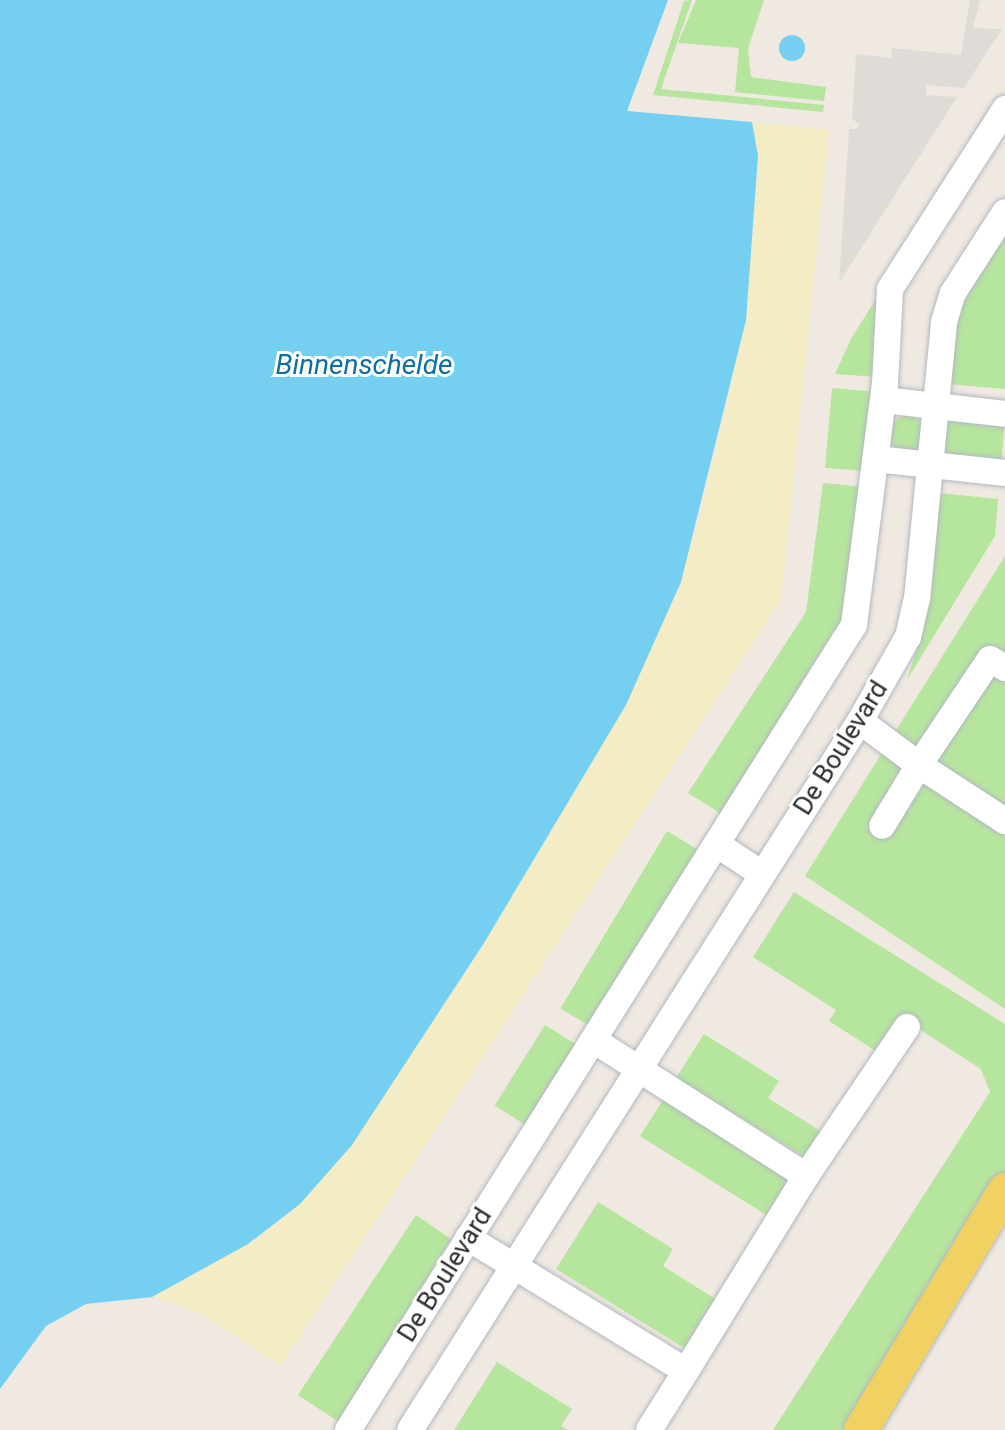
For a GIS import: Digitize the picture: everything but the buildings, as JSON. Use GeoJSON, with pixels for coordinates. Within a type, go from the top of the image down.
{"type":"FeatureCollection","features":[{"type":"Feature","properties":{"kind":"main road"},"geometry":{"type":"LineString","coordinates":[[861,1430],[1005,1190]]}},
{"type":"Feature","properties":{"kind":"street","name":"De Boulevard"},"geometry":{"type":"LineString","coordinates":[[348,1430],[854,625],[884,392],[890,289],[1005,109]]}},
{"type":"Feature","properties":{"kind":"street","name":"De Boulevard"},"geometry":{"type":"LineString","coordinates":[[410,1430],[524,1273],[649,1077],[762,874],[860,721],[908,637],[917,599],[944,322],[953,293],[1005,212]]}},
{"type":"Feature","properties":{"kind":"street"},"geometry":{"type":"LineString","coordinates":[[884,392],[938,397],[1005,414]]}},
{"type":"Feature","properties":{"kind":"street"},"geometry":{"type":"LineString","coordinates":[[876,459],[1005,473]]}},
{"type":"Feature","properties":{"kind":"street"},"geometry":{"type":"LineString","coordinates":[[882,826],[990,659],[1005,668]]}},
{"type":"Feature","properties":{"kind":"street"},"geometry":{"type":"LineString","coordinates":[[860,721],[919,765],[1005,821]]}},
{"type":"Feature","properties":{"kind":"street"},"geometry":{"type":"LineString","coordinates":[[718,845],[762,874]]}},
{"type":"Feature","properties":{"kind":"street"},"geometry":{"type":"LineString","coordinates":[[649,1430],[806,1176],[907,1027]]}},
{"type":"Feature","properties":{"kind":"street"},"geometry":{"type":"LineString","coordinates":[[595,1041],[806,1176]]}},
{"type":"Feature","properties":{"kind":"street"},"geometry":{"type":"LineString","coordinates":[[468,1238],[686,1371]]}},
{"type":"Feature","properties":{"kind":"green space"},"geometry":{"type":"Polygon","coordinates":[[[692,0],[661,89],[824,105],[823,112],[653,95],[684,1],[692,0]]]}},
{"type":"Feature","properties":{"kind":"green space"},"geometry":{"type":"Polygon","coordinates":[[[696,0],[764,0],[748,49],[751,77],[826,87],[824,101],[735,92],[739,48],[678,43],[696,0]]]}},
{"type":"Feature","properties":{"kind":"green space"},"geometry":{"type":"Polygon","coordinates":[[[1005,226],[1005,389],[947,384],[954,310],[1005,226]]]}},
{"type":"Feature","properties":{"kind":"green space"},"geometry":{"type":"Polygon","coordinates":[[[899,263],[877,377],[835,374],[852,337],[899,263]]]}},
{"type":"Feature","properties":{"kind":"green space"},"geometry":{"type":"Polygon","coordinates":[[[832,388],[875,392],[868,471],[825,468],[832,388]]]}},
{"type":"Feature","properties":{"kind":"green space"},"geometry":{"type":"Polygon","coordinates":[[[907,416],[920,421],[925,434],[920,447],[907,452],[894,447],[889,434],[894,421],[907,416]]]}},
{"type":"Feature","properties":{"kind":"green space"},"geometry":{"type":"Polygon","coordinates":[[[948,418],[1005,423],[1001,464],[944,459],[948,418]]]}},
{"type":"Feature","properties":{"kind":"green space"},"geometry":{"type":"Polygon","coordinates":[[[823,483],[866,487],[854,607],[726,817],[688,793],[806,612],[823,483]]]}},
{"type":"Feature","properties":{"kind":"green space"},"geometry":{"type":"Polygon","coordinates":[[[939,493],[998,499],[995,536],[907,680],[931,599],[939,493]]]}},
{"type":"Feature","properties":{"kind":"green space"},"geometry":{"type":"Polygon","coordinates":[[[1005,556],[1005,1009],[805,876],[1005,556]]]}},
{"type":"Feature","properties":{"kind":"green space"},"geometry":{"type":"Polygon","coordinates":[[[667,831],[705,854],[598,1031],[560,1008],[667,831]]]}},
{"type":"Feature","properties":{"kind":"green space"},"geometry":{"type":"Polygon","coordinates":[[[794,892],[1005,1024],[1005,1175],[851,1430],[773,1430],[990,1092],[981,1069],[902,1018],[879,1053],[829,1021],[836,1010],[753,957],[794,892]]]}},
{"type":"Feature","properties":{"kind":"green space"},"geometry":{"type":"Polygon","coordinates":[[[545,1025],[577,1045],[527,1126],[495,1106],[545,1025]]]}},
{"type":"Feature","properties":{"kind":"green space"},"geometry":{"type":"Polygon","coordinates":[[[704,1034],[779,1081],[768,1098],[827,1135],[811,1161],[676,1078],[704,1034]]]}},
{"type":"Feature","properties":{"kind":"green space"},"geometry":{"type":"Polygon","coordinates":[[[664,1098],[798,1182],[774,1220],[640,1136],[664,1098]]]}},
{"type":"Feature","properties":{"kind":"green space"},"geometry":{"type":"Polygon","coordinates":[[[598,1202],[673,1249],[663,1266],[720,1302],[689,1351],[556,1269],[598,1202]]]}},
{"type":"Feature","properties":{"kind":"green space"},"geometry":{"type":"Polygon","coordinates":[[[416,1215],[451,1239],[339,1422],[298,1395],[416,1215]]]}},
{"type":"Feature","properties":{"kind":"green space"},"geometry":{"type":"Polygon","coordinates":[[[497,1362],[572,1409],[561,1426],[568,1430],[454,1430],[497,1362]]]}},
{"type":"Feature","properties":{"kind":"sand"},"geometry":{"type":"Polygon","coordinates":[[[752,122],[829,130],[781,600],[281,1366],[200,1313],[152,1297],[248,1244],[300,1204],[352,1145],[484,943],[671,605],[700,516],[746,320],[758,157],[752,122]]]}},
{"type":"Feature","properties":{"kind":"shaded area"},"geometry":{"type":"Polygon","coordinates":[[[970,0],[980,0],[973,28],[1002,29],[964,88],[926,85],[926,95],[957,97],[839,283],[849,129],[857,129],[859,124],[852,119],[856,54],[891,58],[892,48],[961,55],[970,0]]]}},
{"type":"Feature","properties":{"kind":"water","name":"Binnenschelde"},"geometry":{"type":"Polygon","coordinates":[[[0,0],[668,0],[627,111],[752,122],[758,156],[746,320],[681,582],[626,705],[484,943],[352,1145],[300,1204],[248,1244],[152,1297],[86,1304],[46,1326],[0,1389],[0,0]]]}},
{"type":"Feature","properties":{"kind":"water"},"geometry":{"type":"Polygon","coordinates":[[[792,35],[802,38],[805,48],[802,58],[792,61],[782,58],[779,48],[782,38],[792,35]]]}}]}
